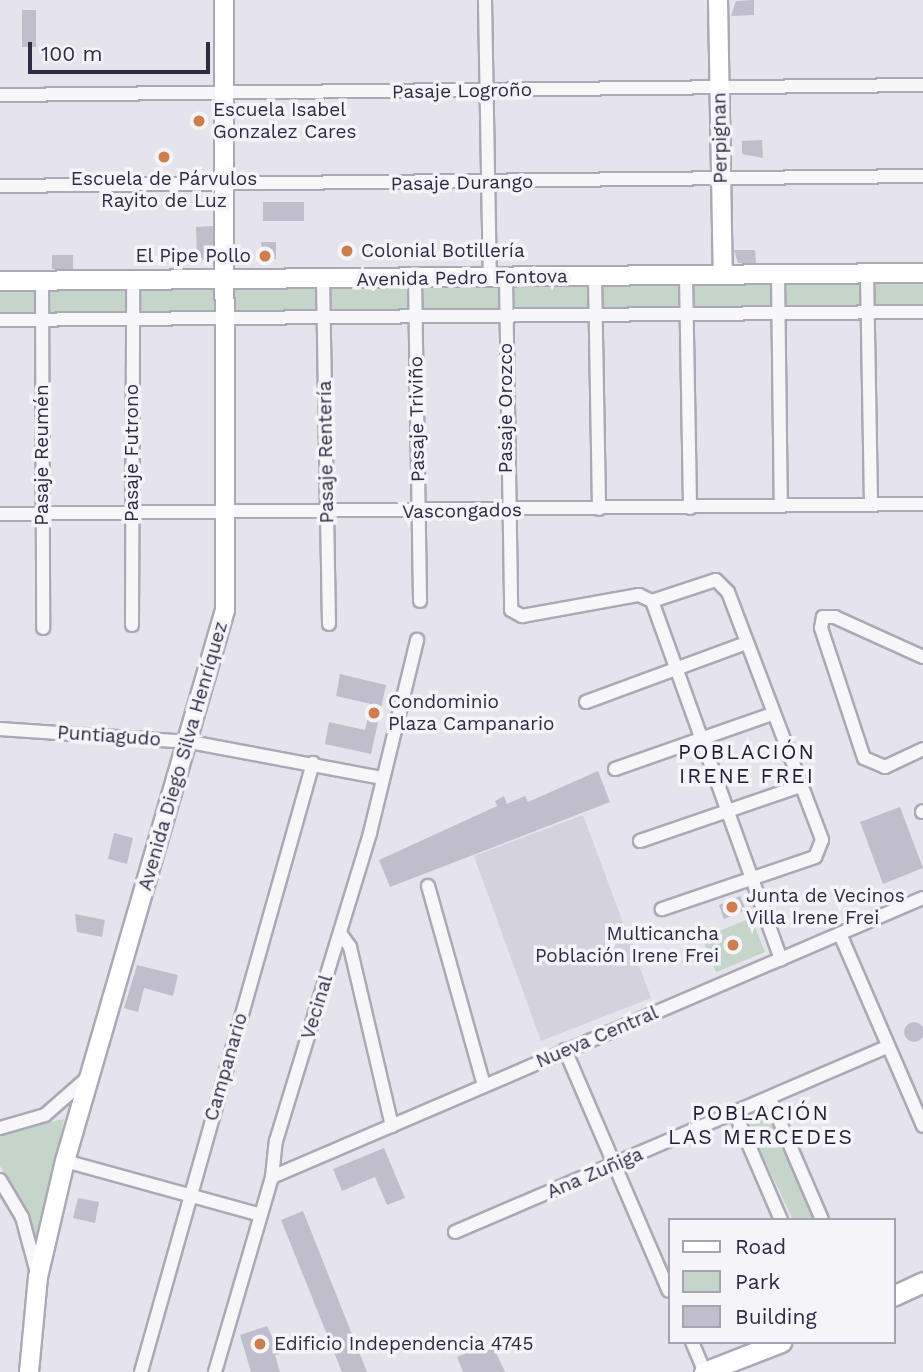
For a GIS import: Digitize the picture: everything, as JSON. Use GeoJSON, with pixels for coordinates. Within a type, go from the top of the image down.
{"type":"FeatureCollection","features":[{"type":"Feature","properties":{"kind":"main road","name":"Avenida Diego Silva Henríquez"},"geometry":{"type":"LineString","coordinates":[[29,1372],[38,1277],[86,1079],[223,626],[226,515],[224,0]]}},
{"type":"Feature","properties":{"kind":"main road","name":"Perpignan"},"geometry":{"type":"LineString","coordinates":[[718,0],[723,275]]}},
{"type":"Feature","properties":{"kind":"main road","name":"Avenida Pedro Fontova"},"geometry":{"type":"LineString","coordinates":[[0,281],[225,281],[923,272]]}},
{"type":"Feature","properties":{"kind":"main road"},"geometry":{"type":"LineString","coordinates":[[895,1295],[923,1282]]}},
{"type":"Feature","properties":{"kind":"main road"},"geometry":{"type":"LineString","coordinates":[[704,1372],[776,1344]]}},
{"type":"Feature","properties":{"kind":"street","name":"Pasaje Orozco"},"geometry":{"type":"LineString","coordinates":[[485,0],[488,182],[498,278],[506,315],[510,607],[522,616],[639,595],[652,601]]}},
{"type":"Feature","properties":{"kind":"street","name":"Pasaje Logroño"},"geometry":{"type":"LineString","coordinates":[[0,95],[923,85]]}},
{"type":"Feature","properties":{"kind":"street","name":"Pasaje Durango"},"geometry":{"type":"LineString","coordinates":[[0,186],[225,186],[923,176]]}},
{"type":"Feature","properties":{"kind":"street"},"geometry":{"type":"LineString","coordinates":[[867,273],[871,505]]}},
{"type":"Feature","properties":{"kind":"street"},"geometry":{"type":"LineString","coordinates":[[778,275],[781,506]]}},
{"type":"Feature","properties":{"kind":"street"},"geometry":{"type":"LineString","coordinates":[[686,276],[690,508]]}},
{"type":"Feature","properties":{"kind":"street"},"geometry":{"type":"LineString","coordinates":[[595,277],[599,509]]}},
{"type":"Feature","properties":{"kind":"street","name":"Pasaje Triviño"},"geometry":{"type":"LineString","coordinates":[[415,279],[420,601]]}},
{"type":"Feature","properties":{"kind":"street","name":"Pasaje Rentería"},"geometry":{"type":"LineString","coordinates":[[323,280],[329,624]]}},
{"type":"Feature","properties":{"kind":"street","name":"Pasaje Reumén"},"geometry":{"type":"LineString","coordinates":[[42,281],[43,628]]}},
{"type":"Feature","properties":{"kind":"street","name":"Pasaje Futrono"},"geometry":{"type":"LineString","coordinates":[[132,625],[133,281]]}},
{"type":"Feature","properties":{"kind":"street","name":"Avenida Pedro Fontova"},"geometry":{"type":"LineString","coordinates":[[0,320],[923,312]]}},
{"type":"Feature","properties":{"kind":"street","name":"Vascongados"},"geometry":{"type":"LineString","coordinates":[[0,514],[327,514],[923,504]]}},
{"type":"Feature","properties":{"kind":"street"},"geometry":{"type":"LineString","coordinates":[[662,909],[752,879],[821,851],[822,840],[727,593],[716,580],[652,601],[752,879],[781,958]]}},
{"type":"Feature","properties":{"kind":"street"},"geometry":{"type":"LineString","coordinates":[[923,657],[835,617],[823,617],[821,628],[859,745],[872,764],[885,767],[923,749]]}},
{"type":"Feature","properties":{"kind":"street","name":"Vecinal"},"geometry":{"type":"LineString","coordinates":[[215,1372],[272,1177],[276,1141],[340,933],[383,778],[417,640]]}},
{"type":"Feature","properties":{"kind":"street"},"geometry":{"type":"LineString","coordinates":[[586,702],[746,643]]}},
{"type":"Feature","properties":{"kind":"street"},"geometry":{"type":"LineString","coordinates":[[615,769],[703,741],[772,714]]}},
{"type":"Feature","properties":{"kind":"street","name":"Puntiagudo"},"geometry":{"type":"LineString","coordinates":[[0,729],[190,742],[383,778]]}},
{"type":"Feature","properties":{"kind":"street","name":"Campanario"},"geometry":{"type":"LineString","coordinates":[[141,1372],[313,763]]}},
{"type":"Feature","properties":{"kind":"street"},"geometry":{"type":"LineString","coordinates":[[640,841],[801,786]]}},
{"type":"Feature","properties":{"kind":"street"},"geometry":{"type":"LineString","coordinates":[[428,886],[484,1085]]}},
{"type":"Feature","properties":{"kind":"street","name":"Nueva Central"},"geometry":{"type":"LineString","coordinates":[[272,1177],[923,898]]}},
{"type":"Feature","properties":{"kind":"street"},"geometry":{"type":"LineString","coordinates":[[340,933],[350,947],[392,1126]]}},
{"type":"Feature","properties":{"kind":"street"},"geometry":{"type":"LineString","coordinates":[[840,934],[923,1126]]}},
{"type":"Feature","properties":{"kind":"street","name":"Ana Zuñiga"},"geometry":{"type":"LineString","coordinates":[[455,1232],[770,1099],[888,1046]]}},
{"type":"Feature","properties":{"kind":"street"},"geometry":{"type":"LineString","coordinates":[[565,1050],[668,1289]]}},
{"type":"Feature","properties":{"kind":"street"},"geometry":{"type":"LineString","coordinates":[[0,1128],[45,1115],[86,1079]]}},
{"type":"Feature","properties":{"kind":"street"},"geometry":{"type":"LineString","coordinates":[[770,1099],[821,1218]]}},
{"type":"Feature","properties":{"kind":"street"},"geometry":{"type":"LineString","coordinates":[[735,1114],[780,1218]]}},
{"type":"Feature","properties":{"kind":"street"},"geometry":{"type":"LineString","coordinates":[[65,1161],[261,1215]]}},
{"type":"Feature","properties":{"kind":"street"},"geometry":{"type":"LineString","coordinates":[[0,1180],[22,1217],[38,1277]]}},
{"type":"Feature","properties":{"kind":"street"},"geometry":{"type":"LineString","coordinates":[[693,1344],[704,1372]]}},
{"type":"Feature","properties":{"kind":"shaded area"},"geometry":{"type":"Polygon","coordinates":[[[583,815],[651,998],[541,1041],[474,856],[583,815]]]}},
{"type":"Feature","properties":{"kind":"green space"},"geometry":{"type":"Polygon","coordinates":[[[923,279],[923,310],[0,317],[0,287],[923,279]]]}},
{"type":"Feature","properties":{"kind":"green space","name":"Multicancha Población Irene Frei"},"geometry":{"type":"Polygon","coordinates":[[[751,918],[765,952],[716,972],[702,938],[751,918]]]}},
{"type":"Feature","properties":{"kind":"green space"},"geometry":{"type":"Polygon","coordinates":[[[767,1111],[812,1218],[792,1218],[746,1120],[767,1111]]]}},
{"type":"Feature","properties":{"kind":"green space"},"geometry":{"type":"Polygon","coordinates":[[[64,1119],[37,1252],[25,1209],[0,1166],[0,1133],[64,1119]]]}},
{"type":"Feature","properties":{"kind":"building"},"geometry":{"type":"Polygon","coordinates":[[[754,0],[754,15],[731,16],[736,1],[754,0]]]}},
{"type":"Feature","properties":{"kind":"building"},"geometry":{"type":"Polygon","coordinates":[[[22,10],[36,10],[36,47],[22,47],[22,10]]]}},
{"type":"Feature","properties":{"kind":"building"},"geometry":{"type":"Polygon","coordinates":[[[762,140],[763,158],[742,154],[742,141],[762,140]]]}},
{"type":"Feature","properties":{"kind":"building"},"geometry":{"type":"Polygon","coordinates":[[[263,202],[304,202],[304,221],[263,221],[263,202]]]}},
{"type":"Feature","properties":{"kind":"building"},"geometry":{"type":"Polygon","coordinates":[[[213,226],[213,259],[197,260],[196,227],[213,226]]]}},
{"type":"Feature","properties":{"kind":"building"},"geometry":{"type":"Polygon","coordinates":[[[261,242],[276,242],[276,259],[264,259],[261,242]]]}},
{"type":"Feature","properties":{"kind":"building"},"geometry":{"type":"Polygon","coordinates":[[[734,250],[755,250],[756,263],[738,263],[734,250]]]}},
{"type":"Feature","properties":{"kind":"building"},"geometry":{"type":"Polygon","coordinates":[[[52,255],[73,255],[73,269],[52,269],[52,255]]]}},
{"type":"Feature","properties":{"kind":"building","name":"Condominio Plaza Campanario"},"geometry":{"type":"Polygon","coordinates":[[[340,674],[386,685],[371,754],[325,744],[329,722],[365,730],[371,704],[336,696],[340,674]]]}},
{"type":"Feature","properties":{"kind":"building"},"geometry":{"type":"Polygon","coordinates":[[[598,771],[610,802],[390,887],[379,860],[497,806],[495,801],[504,796],[507,804],[525,796],[528,802],[598,771]]]}},
{"type":"Feature","properties":{"kind":"building"},"geometry":{"type":"Polygon","coordinates":[[[900,807],[923,868],[883,884],[860,822],[900,807]]]}},
{"type":"Feature","properties":{"kind":"building"},"geometry":{"type":"Polygon","coordinates":[[[114,833],[133,838],[127,864],[108,859],[114,833]]]}},
{"type":"Feature","properties":{"kind":"building","name":"Junta de Vecinos Villa Irene Frei"},"geometry":{"type":"Polygon","coordinates":[[[740,896],[746,910],[724,919],[719,905],[740,896]]]}},
{"type":"Feature","properties":{"kind":"building"},"geometry":{"type":"Polygon","coordinates":[[[75,914],[105,920],[102,937],[77,932],[75,914]]]}},
{"type":"Feature","properties":{"kind":"building"},"geometry":{"type":"Polygon","coordinates":[[[137,965],[178,975],[173,996],[144,988],[138,1012],[124,1008],[137,965]]]}},
{"type":"Feature","properties":{"kind":"building"},"geometry":{"type":"Polygon","coordinates":[[[914,1022],[921,1025],[924,1032],[921,1039],[914,1042],[907,1039],[904,1032],[907,1025],[914,1022]]]}},
{"type":"Feature","properties":{"kind":"building"},"geometry":{"type":"Polygon","coordinates":[[[384,1148],[405,1198],[387,1205],[375,1177],[342,1191],[333,1169],[384,1148]]]}},
{"type":"Feature","properties":{"kind":"building"},"geometry":{"type":"Polygon","coordinates":[[[78,1198],[99,1202],[95,1223],[73,1218],[78,1198]]]}},
{"type":"Feature","properties":{"kind":"building"},"geometry":{"type":"Polygon","coordinates":[[[303,1211],[367,1372],[342,1372],[281,1220],[303,1211]]]}},
{"type":"Feature","properties":{"kind":"building","name":"Edificio Independencia 4745"},"geometry":{"type":"Polygon","coordinates":[[[267,1326],[280,1354],[275,1355],[280,1372],[251,1372],[240,1335],[267,1326]]]}},
{"type":"Feature","properties":{"kind":"building"},"geometry":{"type":"Polygon","coordinates":[[[491,1342],[505,1372],[463,1372],[457,1357],[491,1342]]]}},
{"type":"Feature","properties":{"kind":"place","name":"Escuela Isabel Gonzalez Cares"},"geometry":{"type":"Point","coordinates":[199,121]}},
{"type":"Feature","properties":{"kind":"place","name":"Escuela de Párvulos Rayito de Luz"},"geometry":{"type":"Point","coordinates":[164,157]}},
{"type":"Feature","properties":{"kind":"place","name":"Colonial Botillería"},"geometry":{"type":"Point","coordinates":[347,251]}},
{"type":"Feature","properties":{"kind":"place","name":"El Pipe Pollo"},"geometry":{"type":"Point","coordinates":[265,256]}},
{"type":"Feature","properties":{"kind":"place","name":"Condominio Plaza Campanario"},"geometry":{"type":"Point","coordinates":[374,713]}},
{"type":"Feature","properties":{"kind":"place","name":"Junta de Vecinos Villa Irene Frei"},"geometry":{"type":"Point","coordinates":[732,907]}},
{"type":"Feature","properties":{"kind":"place","name":"Multicancha Población Irene Frei"},"geometry":{"type":"Point","coordinates":[733,945]}},
{"type":"Feature","properties":{"kind":"place","name":"Edificio Independencia 4745"},"geometry":{"type":"Point","coordinates":[260,1344]}},
{"type":"Feature","properties":{"kind":"district","name":"POBLACIÓN IRENE FREI"},"geometry":{"type":"Point","coordinates":[747,764]}},
{"type":"Feature","properties":{"kind":"district","name":"POBLACIÓN LAS MERCEDES"},"geometry":{"type":"Point","coordinates":[761,1125]}}]}
